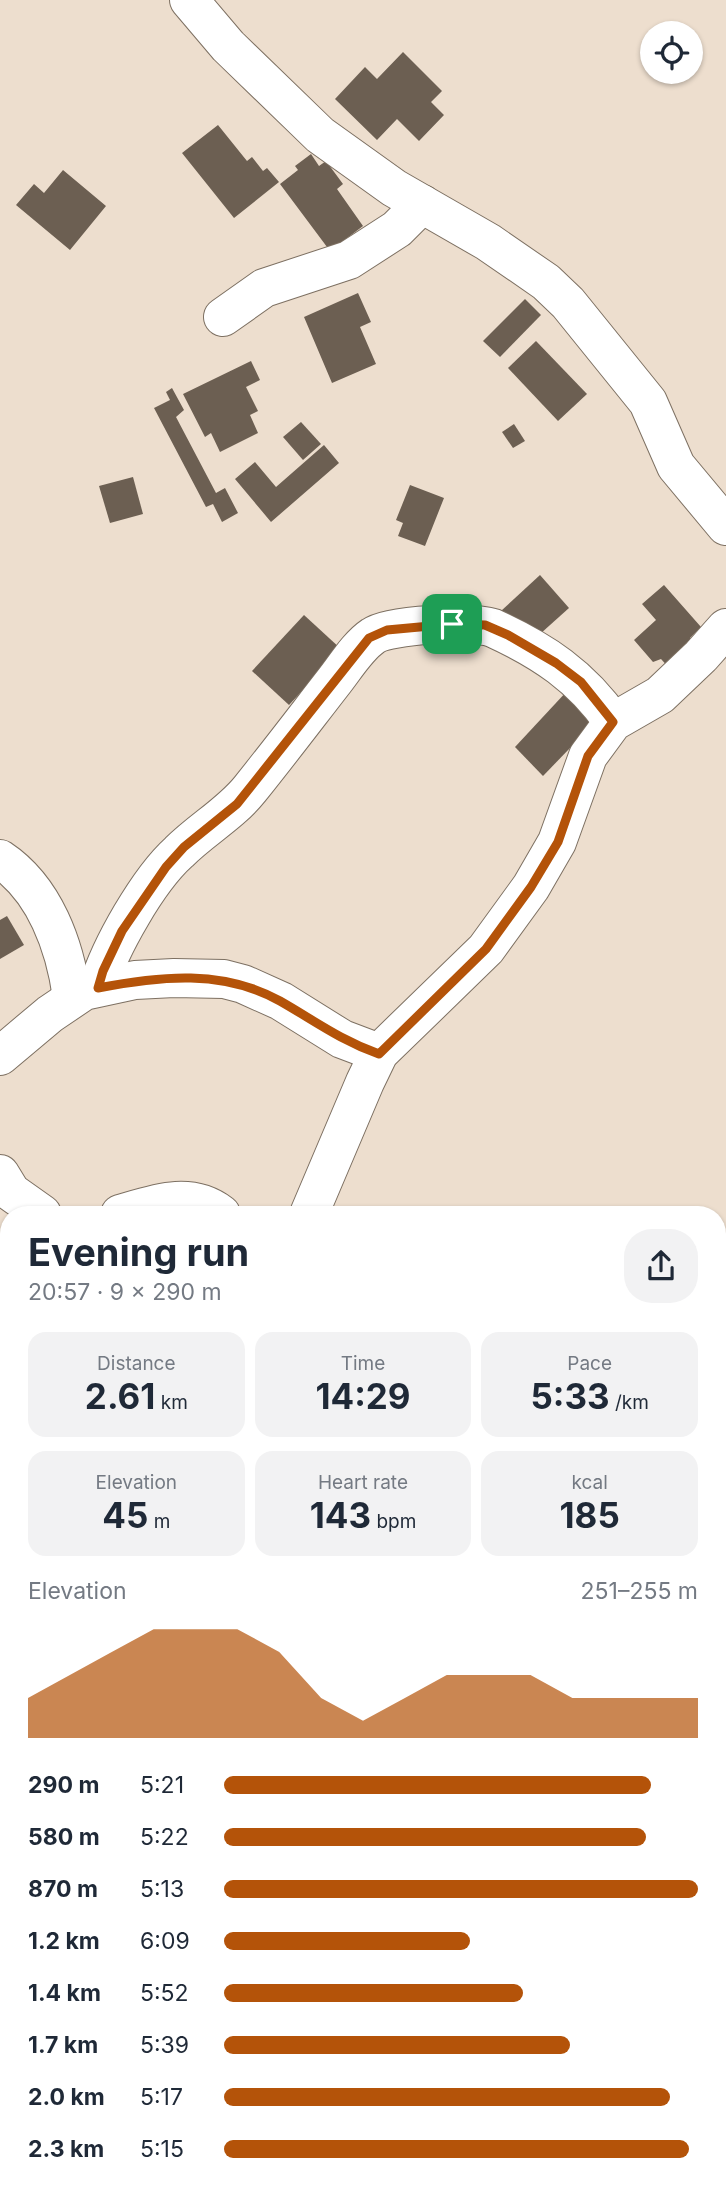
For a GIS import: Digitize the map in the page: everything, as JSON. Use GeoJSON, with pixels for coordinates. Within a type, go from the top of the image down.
{"type":"FeatureCollection","features":[{"type":"Feature","properties":{"kind":"street"},"geometry":{"type":"LineString","coordinates":[[189,0],[228,46],[320,135],[394,188],[488,242],[546,282],[568,303],[648,402],[676,466],[726,526]]}},
{"type":"Feature","properties":{"kind":"street"},"geometry":{"type":"LineString","coordinates":[[223,317],[264,288],[349,260],[397,229],[422,204]]}},
{"type":"Feature","properties":{"kind":"street"},"geometry":{"type":"LineString","coordinates":[[0,1056],[85,992],[103,971],[122,931],[166,867],[184,847],[237,804],[374,634],[387,630],[452,624],[485,625],[556,663],[581,682],[613,722]]}},
{"type":"Feature","properties":{"kind":"street"},"geometry":{"type":"LineString","coordinates":[[312,1206],[379,1054],[486,949],[531,887],[558,842],[588,756],[613,722],[660,695],[702,656],[726,628]]}},
{"type":"Feature","properties":{"kind":"street"},"geometry":{"type":"LineString","coordinates":[[0,859],[19,875],[44,906],[66,962],[85,992]]}},
{"type":"Feature","properties":{"kind":"street"},"geometry":{"type":"LineString","coordinates":[[85,992],[156,979],[224,979],[260,990],[342,1039],[379,1054]]}},
{"type":"Feature","properties":{"kind":"street"},"geometry":{"type":"LineString","coordinates":[[0,1174],[11,1192],[31,1206]]}},
{"type":"Feature","properties":{"kind":"street"},"geometry":{"type":"LineString","coordinates":[[156,1206],[183,1200],[207,1206]]}},
{"type":"Feature","properties":{"kind":"building"},"geometry":{"type":"Polygon","coordinates":[[[403,52],[442,91],[431,102],[444,115],[419,141],[397,119],[377,140],[335,99],[365,67],[377,79],[403,52]]]}},
{"type":"Feature","properties":{"kind":"building"},"geometry":{"type":"Polygon","coordinates":[[[218,125],[247,161],[252,157],[263,171],[267,168],[279,182],[234,218],[182,153],[218,125]]]}},
{"type":"Feature","properties":{"kind":"building"},"geometry":{"type":"Polygon","coordinates":[[[311,154],[319,166],[326,161],[343,184],[337,189],[363,226],[330,251],[280,184],[298,170],[295,166],[311,154]]]}},
{"type":"Feature","properties":{"kind":"building"},"geometry":{"type":"Polygon","coordinates":[[[63,170],[106,206],[70,250],[16,205],[34,184],[44,193],[63,170]]]}},
{"type":"Feature","properties":{"kind":"building"},"geometry":{"type":"Polygon","coordinates":[[[358,293],[371,322],[360,327],[376,364],[332,383],[304,317],[358,293]]]}},
{"type":"Feature","properties":{"kind":"building"},"geometry":{"type":"Polygon","coordinates":[[[525,299],[541,315],[500,357],[483,341],[525,299]]]}},
{"type":"Feature","properties":{"kind":"building"},"geometry":{"type":"Polygon","coordinates":[[[536,341],[587,394],[558,421],[508,368],[536,341]]]}},
{"type":"Feature","properties":{"kind":"building"},"geometry":{"type":"Polygon","coordinates":[[[251,361],[260,380],[246,387],[258,411],[250,415],[258,433],[220,452],[211,433],[205,437],[183,394],[251,361]]]}},
{"type":"Feature","properties":{"kind":"building"},"geometry":{"type":"Polygon","coordinates":[[[172,388],[184,410],[176,417],[216,493],[225,488],[238,513],[222,522],[213,504],[206,507],[154,408],[170,400],[166,392],[172,388]]]}},
{"type":"Feature","properties":{"kind":"building"},"geometry":{"type":"Polygon","coordinates":[[[301,422],[321,444],[303,460],[283,437],[301,422]]]}},
{"type":"Feature","properties":{"kind":"building"},"geometry":{"type":"Polygon","coordinates":[[[514,424],[525,441],[513,448],[502,432],[514,424]]]}},
{"type":"Feature","properties":{"kind":"building"},"geometry":{"type":"Polygon","coordinates":[[[324,445],[339,463],[271,522],[235,479],[255,462],[276,487],[324,445]]]}},
{"type":"Feature","properties":{"kind":"building"},"geometry":{"type":"Polygon","coordinates":[[[133,477],[143,514],[110,523],[99,486],[133,477]]]}},
{"type":"Feature","properties":{"kind":"building"},"geometry":{"type":"Polygon","coordinates":[[[410,485],[444,498],[425,546],[398,536],[403,523],[396,520],[410,485]]]}},
{"type":"Feature","properties":{"kind":"building"},"geometry":{"type":"Polygon","coordinates":[[[540,575],[569,608],[530,643],[501,611],[540,575]]]}},
{"type":"Feature","properties":{"kind":"building"},"geometry":{"type":"Polygon","coordinates":[[[664,585],[701,627],[690,638],[697,647],[671,670],[661,659],[653,662],[634,640],[656,620],[642,604],[664,585]]]}},
{"type":"Feature","properties":{"kind":"building"},"geometry":{"type":"Polygon","coordinates":[[[304,615],[341,649],[289,705],[252,671],[304,615]]]}},
{"type":"Feature","properties":{"kind":"building"},"geometry":{"type":"Polygon","coordinates":[[[568,690],[599,718],[543,776],[515,747],[568,690]]]}},
{"type":"Feature","properties":{"kind":"building"},"geometry":{"type":"Polygon","coordinates":[[[7,916],[24,945],[0,959],[0,920],[7,916]]]}},
{"type":"Feature","properties":{"kind":"route"},"geometry":{"type":"LineString","coordinates":[[452,624],[485,625],[556,663],[581,682],[613,722],[588,756],[558,842],[531,887],[486,949],[379,1054],[342,1039],[260,990],[224,979],[135,980],[98,988],[110,954],[122,931],[176,854],[237,804],[369,638],[387,630],[452,624]]}}]}
